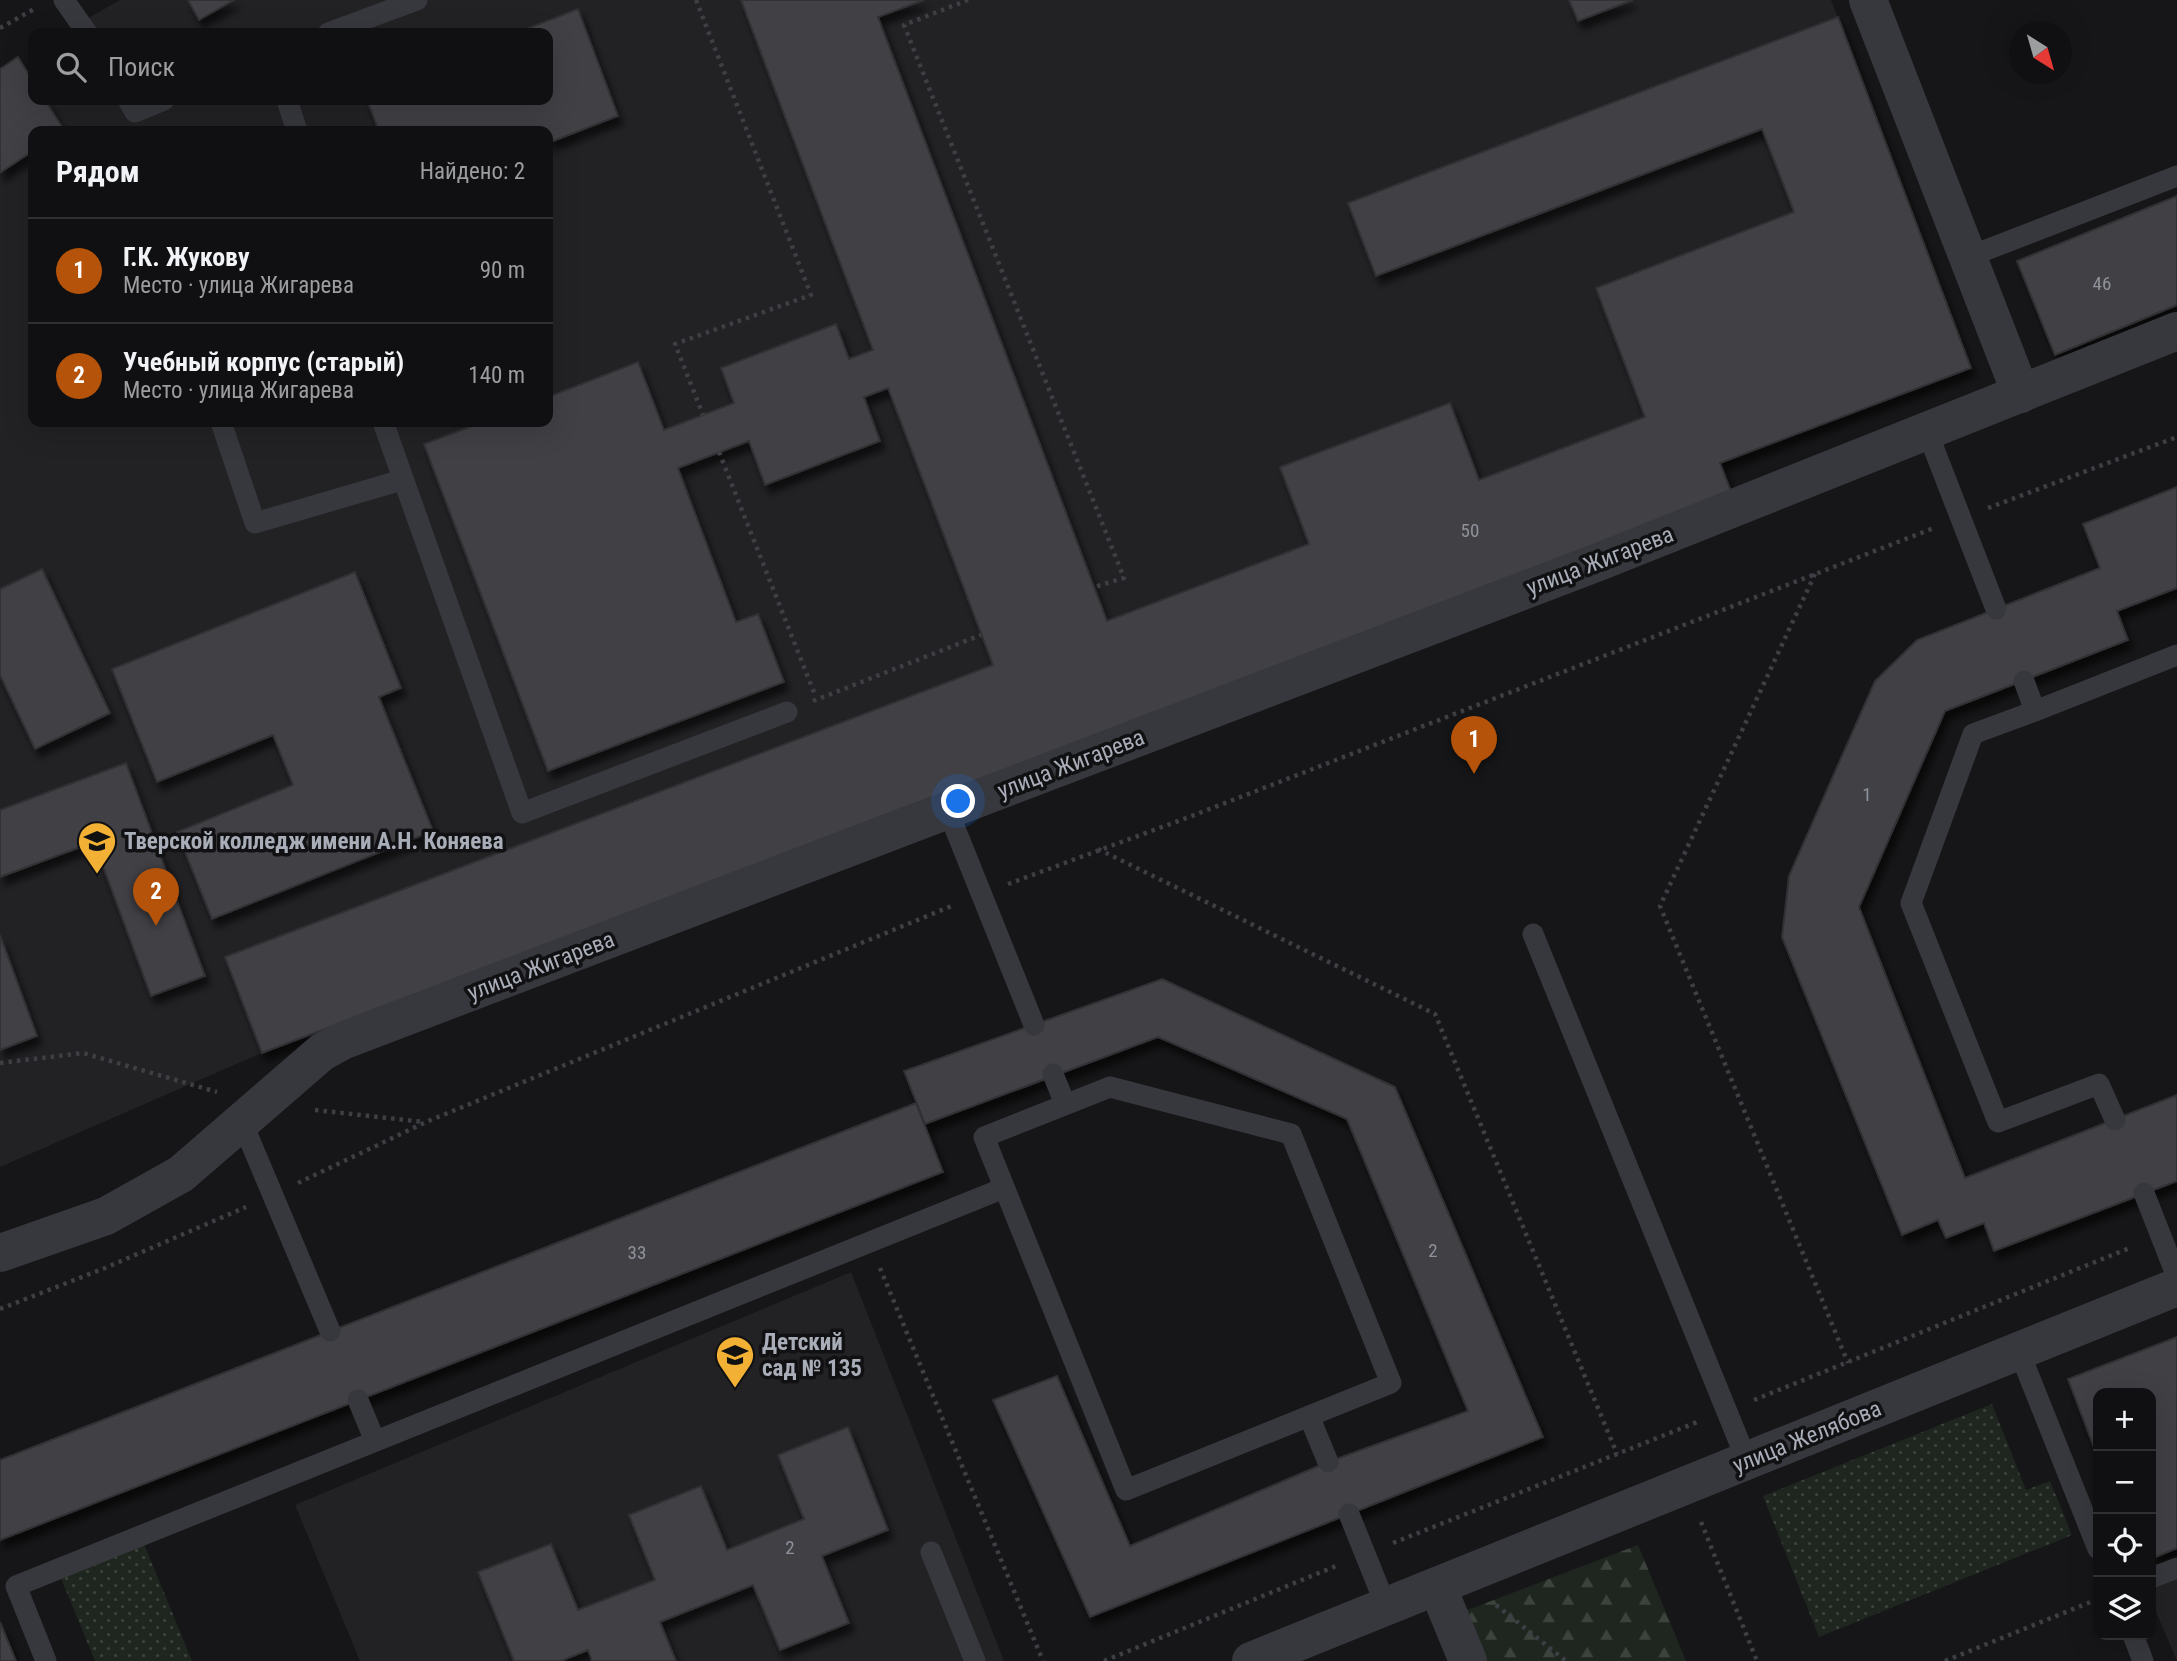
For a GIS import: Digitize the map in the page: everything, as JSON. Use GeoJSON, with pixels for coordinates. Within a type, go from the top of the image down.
{"type":"FeatureCollection","features":[{"type":"Feature","properties":{"kind":"street"},"geometry":{"type":"LineString","coordinates":[[1868,0],[2021,394]]}},
{"type":"Feature","properties":{"kind":"street","name":"улица Жигарева"},"geometry":{"type":"LineString","coordinates":[[0,1254],[106,1216],[181,1174],[322,1052],[342,1041],[1601,561],[2177,331]]}},
{"type":"Feature","properties":{"kind":"street","name":"улица Желябова"},"geometry":{"type":"LineString","coordinates":[[1251,1661],[2177,1287]]}},
{"type":"Feature","properties":{"kind":"street"},"geometry":{"type":"LineString","coordinates":[[1448,1581],[1468,1661]]}},
{"type":"Feature","properties":{"kind":"lane"},"geometry":{"type":"LineString","coordinates":[[64,0],[84,28]]}},
{"type":"Feature","properties":{"kind":"lane"},"geometry":{"type":"LineString","coordinates":[[341,28],[417,0]]}},
{"type":"Feature","properties":{"kind":"lane"},"geometry":{"type":"LineString","coordinates":[[134,114],[153,105]]}},
{"type":"Feature","properties":{"kind":"lane"},"geometry":{"type":"LineString","coordinates":[[289,105],[296,126]]}},
{"type":"Feature","properties":{"kind":"lane"},"geometry":{"type":"LineString","coordinates":[[1968,257],[2177,176]]}},
{"type":"Feature","properties":{"kind":"lane"},"geometry":{"type":"LineString","coordinates":[[223,427],[255,523],[402,480]]}},
{"type":"Feature","properties":{"kind":"lane"},"geometry":{"type":"LineString","coordinates":[[385,427],[522,813],[787,712]]}},
{"type":"Feature","properties":{"kind":"lane"},"geometry":{"type":"LineString","coordinates":[[1927,431],[1996,609]]}},
{"type":"Feature","properties":{"kind":"lane"},"geometry":{"type":"LineString","coordinates":[[2115,1120],[2099,1084],[1998,1122],[1911,903],[1973,734],[2177,655]]}},
{"type":"Feature","properties":{"kind":"lane"},"geometry":{"type":"LineString","coordinates":[[2024,681],[2035,711]]}},
{"type":"Feature","properties":{"kind":"lane"},"geometry":{"type":"LineString","coordinates":[[948,811],[1034,1026]]}},
{"type":"Feature","properties":{"kind":"lane"},"geometry":{"type":"LineString","coordinates":[[1533,934],[1747,1461]]}},
{"type":"Feature","properties":{"kind":"lane"},"geometry":{"type":"LineString","coordinates":[[1053,1074],[1065,1104]]}},
{"type":"Feature","properties":{"kind":"lane"},"geometry":{"type":"LineString","coordinates":[[1110,1087],[1291,1134],[1391,1383],[1126,1490],[1004,1188],[984,1137],[1110,1087]]}},
{"type":"Feature","properties":{"kind":"lane"},"geometry":{"type":"LineString","coordinates":[[252,1114],[273,1195],[330,1331]]}},
{"type":"Feature","properties":{"kind":"lane"},"geometry":{"type":"LineString","coordinates":[[46,1661],[16,1586],[1004,1188]]}},
{"type":"Feature","properties":{"kind":"lane"},"geometry":{"type":"LineString","coordinates":[[2144,1194],[2177,1277]]}},
{"type":"Feature","properties":{"kind":"lane"},"geometry":{"type":"LineString","coordinates":[[2020,1351],[2093,1536]]}},
{"type":"Feature","properties":{"kind":"lane"},"geometry":{"type":"LineString","coordinates":[[358,1400],[375,1441]]}},
{"type":"Feature","properties":{"kind":"lane"},"geometry":{"type":"LineString","coordinates":[[1309,1416],[1328,1462]]}},
{"type":"Feature","properties":{"kind":"lane"},"geometry":{"type":"LineString","coordinates":[[1349,1514],[1386,1606]]}},
{"type":"Feature","properties":{"kind":"lane"},"geometry":{"type":"LineString","coordinates":[[931,1552],[975,1661]]}},
{"type":"Feature","properties":{"kind":"lane"},"geometry":{"type":"LineString","coordinates":[[2154,1577],[2177,1568]]}},
{"type":"Feature","properties":{"kind":"lane"},"geometry":{"type":"LineString","coordinates":[[2135,1640],[2143,1661]]}},
{"type":"Feature","properties":{"kind":"path"},"geometry":{"type":"LineString","coordinates":[[696,0],[811,295],[675,344],[703,415]]}},
{"type":"Feature","properties":{"kind":"path"},"geometry":{"type":"LineString","coordinates":[[968,0],[904,25],[1124,578],[1094,587]]}},
{"type":"Feature","properties":{"kind":"path"},"geometry":{"type":"LineString","coordinates":[[0,28],[38,7]]}},
{"type":"Feature","properties":{"kind":"path"},"geometry":{"type":"LineString","coordinates":[[719,452],[817,699]]}},
{"type":"Feature","properties":{"kind":"path"},"geometry":{"type":"LineString","coordinates":[[1815,573],[1660,906],[1848,1363]]}},
{"type":"Feature","properties":{"kind":"path"},"geometry":{"type":"LineString","coordinates":[[0,1309],[105,1268],[273,1195],[426,1122],[981,894],[1202,812],[1723,607]]}},
{"type":"Feature","properties":{"kind":"path"},"geometry":{"type":"LineString","coordinates":[[787,712],[981,635]]}},
{"type":"Feature","properties":{"kind":"path"},"geometry":{"type":"LineString","coordinates":[[1098,849],[1435,1014],[1617,1454],[1670,1433]]}},
{"type":"Feature","properties":{"kind":"path"},"geometry":{"type":"LineString","coordinates":[[0,1063],[83,1053],[252,1114],[426,1122]]}},
{"type":"Feature","properties":{"kind":"path"},"geometry":{"type":"LineString","coordinates":[[1785,1387],[2161,1236]]}},
{"type":"Feature","properties":{"kind":"path"},"geometry":{"type":"LineString","coordinates":[[869,1241],[1043,1661]]}},
{"type":"Feature","properties":{"kind":"path"},"geometry":{"type":"LineString","coordinates":[[1698,1514],[1757,1661]]}},
{"type":"Feature","properties":{"kind":"path"},"geometry":{"type":"LineString","coordinates":[[1448,1581],[1566,1661]]}},
{"type":"Feature","properties":{"kind":"path"},"geometry":{"type":"LineString","coordinates":[[1945,1661],[2093,1601]]}},
{"type":"Feature","properties":{"kind":"shaded area"},"geometry":{"type":"Polygon","coordinates":[[[120,0],[1831,0],[1971,368],[1721,463],[1732,494],[262,1053],[0,1167],[0,175],[28,156],[28,427],[553,427],[553,126],[64,126],[49,105],[553,105],[553,28],[71,28],[120,0]]]}},
{"type":"Feature","properties":{"kind":"shaded area","name":"Детский сад № 135"},"geometry":{"type":"Polygon","coordinates":[[[851,1272],[1004,1661],[360,1661],[295,1505],[851,1272]]]}},
{"type":"Feature","properties":{"kind":"shaded area"},"geometry":{"type":"Polygon","coordinates":[[[2177,1577],[2177,1661],[2156,1612],[2156,1586],[2177,1577]]]}},
{"type":"Feature","properties":{"kind":"green space"},"geometry":{"type":"Polygon","coordinates":[[[1992,1404],[2026,1490],[2050,1481],[2072,1535],[1819,1637],[1763,1496],[1992,1404]]]}},
{"type":"Feature","properties":{"kind":"green space"},"geometry":{"type":"Polygon","coordinates":[[[144,1544],[192,1661],[95,1661],[61,1578],[144,1544]]]}},
{"type":"Feature","properties":{"kind":"green space"},"geometry":{"type":"Polygon","coordinates":[[[1638,1545],[1686,1661],[1476,1661],[1457,1614],[1638,1545]]]}},
{"type":"Feature","properties":{"kind":"building"},"geometry":{"type":"Polygon","coordinates":[[[188,0],[234,0],[199,20],[188,0]]]}},
{"type":"Feature","properties":{"kind":"building"},"geometry":{"type":"Polygon","coordinates":[[[741,0],[924,0],[878,17],[1107,621],[1309,544],[1280,467],[1450,403],[1479,480],[1645,417],[1596,288],[1794,212],[1762,129],[1376,276],[1348,203],[1838,17],[1971,368],[1720,463],[1732,494],[262,1053],[225,957],[993,665],[888,388],[864,397],[880,441],[765,485],[749,441],[678,468],[736,622],[758,614],[784,682],[548,771],[424,444],[470,427],[553,427],[553,395],[638,362],[664,430],[734,403],[721,368],[836,324],[849,359],[873,350],[741,0]]]}},
{"type":"Feature","properties":{"kind":"building"},"geometry":{"type":"Polygon","coordinates":[[[1569,0],[1633,0],[1578,21],[1569,0]]]}},
{"type":"Feature","properties":{"kind":"building"},"geometry":{"type":"Polygon","coordinates":[[[578,9],[618,116],[553,141],[553,126],[377,126],[369,105],[553,105],[553,28],[529,28],[578,9]]]}},
{"type":"Feature","properties":{"kind":"building"},"geometry":{"type":"Polygon","coordinates":[[[18,57],[28,73],[28,105],[48,105],[62,126],[28,126],[28,154],[0,173],[0,69],[18,57]]]}},
{"type":"Feature","properties":{"kind":"building"},"geometry":{"type":"Polygon","coordinates":[[[2177,196],[2177,305],[2055,355],[2017,261],[2177,196]]]}},
{"type":"Feature","properties":{"kind":"building"},"geometry":{"type":"Polygon","coordinates":[[[2177,487],[2177,588],[2117,611],[2128,640],[1945,711],[1859,907],[1965,1178],[2177,1095],[2177,1181],[1994,1251],[1984,1223],[1946,1238],[1938,1220],[1902,1235],[1782,937],[1789,876],[1875,681],[1917,640],[2100,568],[2083,524],[2177,487]]]}},
{"type":"Feature","properties":{"kind":"building"},"geometry":{"type":"Polygon","coordinates":[[[42,569],[110,713],[35,749],[0,675],[0,589],[42,569]]]}},
{"type":"Feature","properties":{"kind":"building"},"geometry":{"type":"Polygon","coordinates":[[[355,572],[401,688],[379,697],[433,831],[212,919],[177,832],[293,785],[273,735],[157,782],[112,669],[355,572]]]}},
{"type":"Feature","properties":{"kind":"building"},"geometry":{"type":"Polygon","coordinates":[[[126,763],[205,976],[151,996],[94,842],[0,877],[0,810],[126,763]]]}},
{"type":"Feature","properties":{"kind":"building"},"geometry":{"type":"Polygon","coordinates":[[[0,935],[37,1036],[0,1050],[0,935]]]}},
{"type":"Feature","properties":{"kind":"building"},"geometry":{"type":"Polygon","coordinates":[[[1162,979],[1395,1087],[1543,1437],[1090,1617],[993,1400],[1057,1376],[1130,1546],[1328,1462],[1468,1411],[1347,1119],[1158,1037],[925,1124],[904,1071],[1162,979]]]}},
{"type":"Feature","properties":{"kind":"building"},"geometry":{"type":"Polygon","coordinates":[[[916,1103],[943,1172],[0,1540],[0,1460],[916,1103]]]}},
{"type":"Feature","properties":{"kind":"building"},"geometry":{"type":"Polygon","coordinates":[[[2177,1337],[2177,1548],[2156,1557],[2156,1388],[2093,1388],[2093,1445],[2068,1379],[2177,1337]]]}},
{"type":"Feature","properties":{"kind":"building"},"geometry":{"type":"Polygon","coordinates":[[[848,1427],[888,1530],[822,1556],[849,1623],[780,1650],[753,1585],[660,1622],[676,1661],[592,1661],[588,1650],[561,1661],[514,1661],[478,1572],[551,1544],[578,1610],[655,1580],[629,1515],[701,1486],[727,1550],[804,1519],[778,1455],[848,1427]]]}},
{"type":"Feature","properties":{"kind":"building"},"geometry":{"type":"Polygon","coordinates":[[[0,1622],[16,1661],[0,1661],[0,1622]]]}},
{"type":"Feature","properties":{"kind":"place","name":"Г.К. Жукову"},"geometry":{"type":"Point","coordinates":[1474,774]}},
{"type":"Feature","properties":{"kind":"place","name":"Тверской колледж имени А.Н. Коняева"},"geometry":{"type":"Point","coordinates":[97,875]}},
{"type":"Feature","properties":{"kind":"place","name":"Учебный корпус (старый)"},"geometry":{"type":"Point","coordinates":[156,926]}},
{"type":"Feature","properties":{"kind":"place","name":"Детский сад № 135"},"geometry":{"type":"Point","coordinates":[735,1389]}}]}
